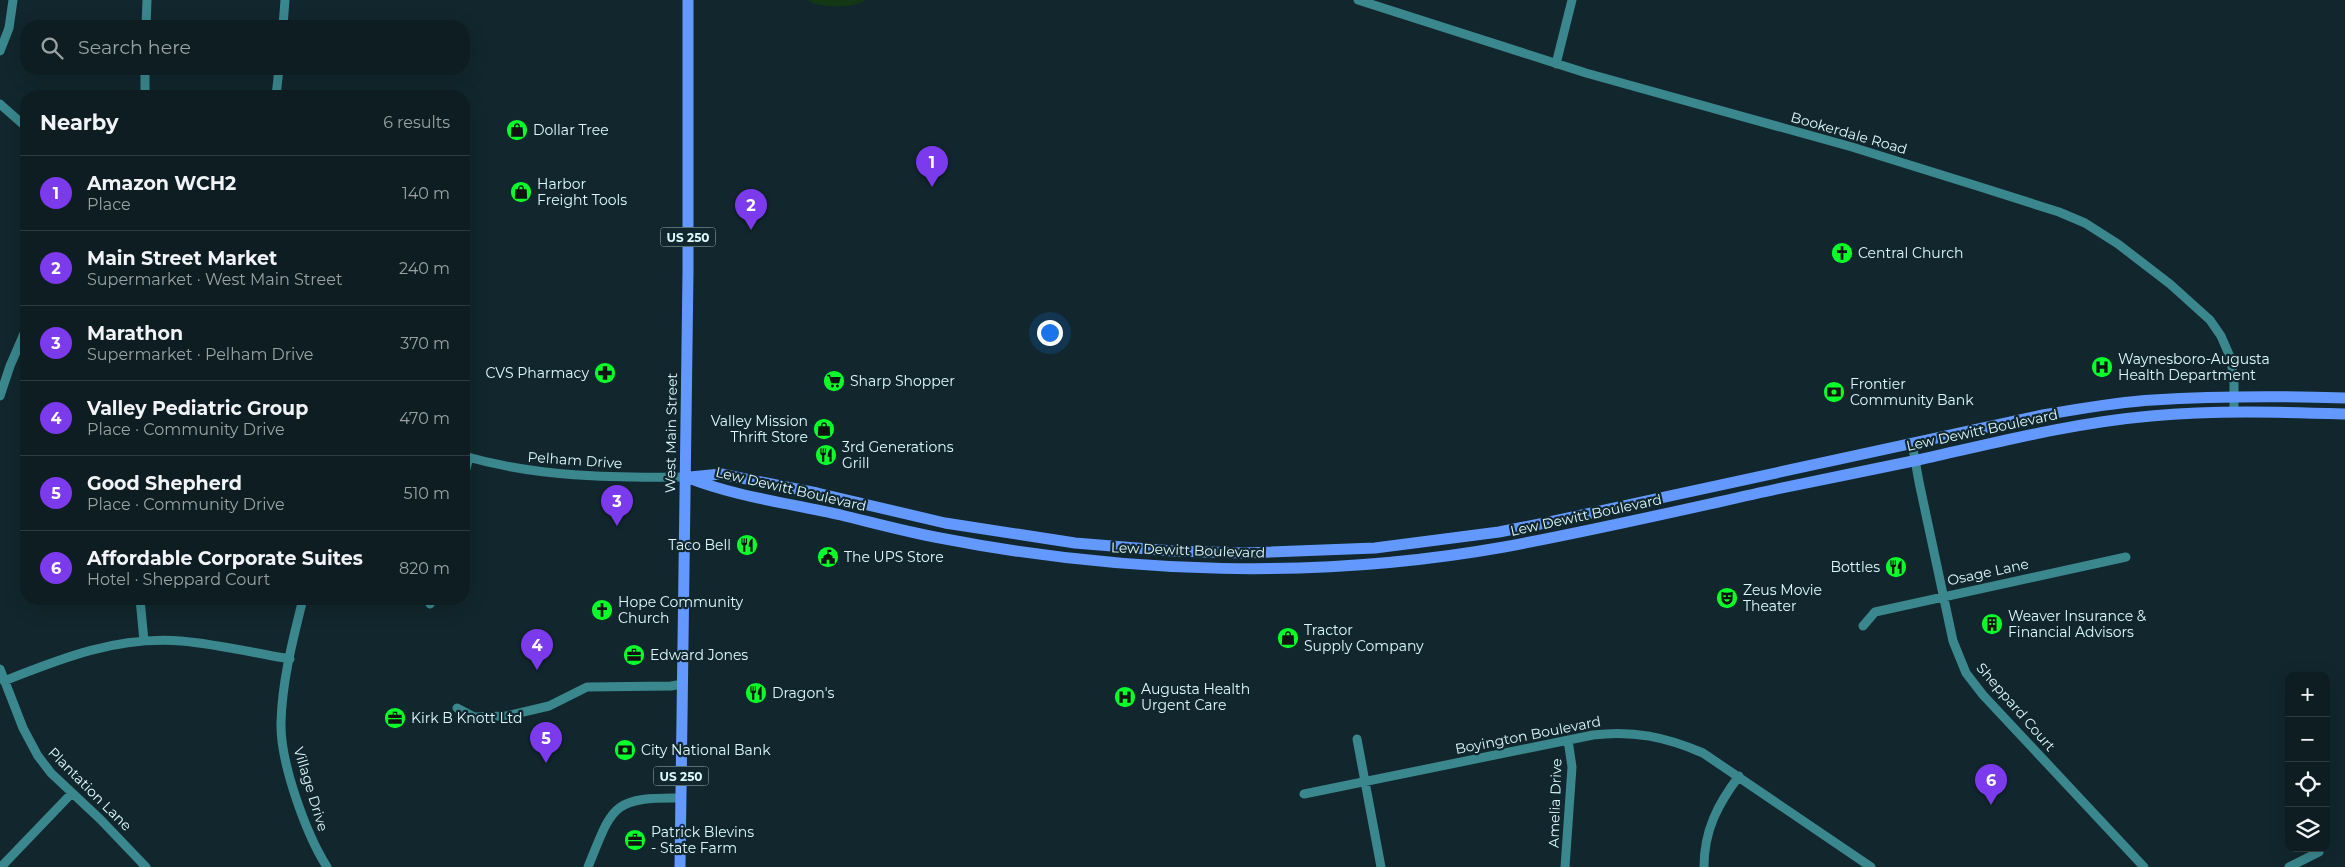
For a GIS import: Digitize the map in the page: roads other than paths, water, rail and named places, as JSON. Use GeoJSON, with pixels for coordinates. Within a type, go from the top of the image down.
{"type":"FeatureCollection","features":[{"type":"Feature","properties":{"kind":"main road","name":"West Main Street"},"geometry":{"type":"LineString","coordinates":[[680,867],[686,477],[688,0]]}},
{"type":"Feature","properties":{"kind":"main road","name":"Lew Dewitt Boulevard"},"geometry":{"type":"LineString","coordinates":[[686,477],[721,474],[817,493],[945,523],[1075,544],[1173,551],[1244,553],[1375,548],[1500,532],[1653,501],[1912,443],[2087,408],[2152,400],[2234,397],[2345,398]]}},
{"type":"Feature","properties":{"kind":"main road","name":"Lew Dewitt Boulevard"},"geometry":{"type":"LineString","coordinates":[[686,477],[716,489],[940,538],[1074,559],[1172,567],[1244,569],[1376,563],[1501,547],[1917,460],[2046,430],[2089,423],[2153,415],[2234,412],[2345,414]]}},
{"type":"Feature","properties":{"kind":"street"},"geometry":{"type":"LineString","coordinates":[[0,51],[9,28],[13,0]]}},
{"type":"Feature","properties":{"kind":"street"},"geometry":{"type":"LineString","coordinates":[[146,0],[146,20]]}},
{"type":"Feature","properties":{"kind":"street"},"geometry":{"type":"LineString","coordinates":[[283,20],[285,0]]}},
{"type":"Feature","properties":{"kind":"street","name":"Bookerdale Road"},"geometry":{"type":"LineString","coordinates":[[1358,0],[1556,64],[1852,147],[2041,206],[2085,223],[2112,240],[2170,284],[2210,320],[2221,336],[2231,359],[2234,412]]}},
{"type":"Feature","properties":{"kind":"street"},"geometry":{"type":"LineString","coordinates":[[1556,64],[1572,0]]}},
{"type":"Feature","properties":{"kind":"street"},"geometry":{"type":"LineString","coordinates":[[145,75],[145,90]]}},
{"type":"Feature","properties":{"kind":"street"},"geometry":{"type":"LineString","coordinates":[[277,90],[278,75]]}},
{"type":"Feature","properties":{"kind":"street"},"geometry":{"type":"LineString","coordinates":[[0,104],[20,122]]}},
{"type":"Feature","properties":{"kind":"street"},"geometry":{"type":"LineString","coordinates":[[0,396],[20,344]]}},
{"type":"Feature","properties":{"kind":"street","name":"Sheppard Court"},"geometry":{"type":"LineString","coordinates":[[1912,443],[1956,651],[1976,686],[2144,867]]}},
{"type":"Feature","properties":{"kind":"street","name":"Pelham Drive"},"geometry":{"type":"LineString","coordinates":[[470,458],[504,467],[559,475],[686,477]]}},
{"type":"Feature","properties":{"kind":"street"},"geometry":{"type":"LineString","coordinates":[[1500,532],[1501,547]]}},
{"type":"Feature","properties":{"kind":"street","name":"Osage Lane"},"geometry":{"type":"LineString","coordinates":[[1862,626],[1875,612],[2126,557]]}},
{"type":"Feature","properties":{"kind":"street"},"geometry":{"type":"LineString","coordinates":[[141,605],[144,640]]}},
{"type":"Feature","properties":{"kind":"street","name":"Village Drive"},"geometry":{"type":"LineString","coordinates":[[302,605],[282,707],[282,742],[294,787],[316,851],[326,867]]}},
{"type":"Feature","properties":{"kind":"street"},"geometry":{"type":"LineString","coordinates":[[4,681],[80,652],[110,644],[144,640],[192,642],[290,659]]}},
{"type":"Feature","properties":{"kind":"street","name":"Plantation Lane"},"geometry":{"type":"LineString","coordinates":[[0,670],[23,728],[38,756],[51,773],[100,819],[146,867]]}},
{"type":"Feature","properties":{"kind":"street"},"geometry":{"type":"LineString","coordinates":[[457,708],[474,717],[506,716],[549,706],[587,687],[671,686],[683,684]]}},
{"type":"Feature","properties":{"kind":"street","name":"Boyington Boulevard"},"geometry":{"type":"LineString","coordinates":[[1304,794],[1568,740],[1627,732],[1662,738],[1703,753],[1870,867]]}},
{"type":"Feature","properties":{"kind":"street"},"geometry":{"type":"LineString","coordinates":[[1357,739],[1381,867]]}},
{"type":"Feature","properties":{"kind":"street","name":"Amelia Drive"},"geometry":{"type":"LineString","coordinates":[[1565,867],[1572,767],[1568,740]]}},
{"type":"Feature","properties":{"kind":"street"},"geometry":{"type":"LineString","coordinates":[[1704,867],[1705,845],[1712,818],[1739,776]]}},
{"type":"Feature","properties":{"kind":"street"},"geometry":{"type":"LineString","coordinates":[[1,867],[72,793]]}},
{"type":"Feature","properties":{"kind":"street"},"geometry":{"type":"LineString","coordinates":[[588,867],[612,815],[621,806],[640,798],[681,798]]}},
{"type":"Feature","properties":{"kind":"street"},"geometry":{"type":"LineString","coordinates":[[2289,867],[2319,852]]}},
{"type":"Feature","properties":{"kind":"place","name":"Dollar Tree"},"geometry":{"type":"Point","coordinates":[517,130]}},
{"type":"Feature","properties":{"kind":"place","name":"Amazon WCH2"},"geometry":{"type":"Point","coordinates":[932,187]}},
{"type":"Feature","properties":{"kind":"place","name":"Harbor Freight Tools"},"geometry":{"type":"Point","coordinates":[521,192]}},
{"type":"Feature","properties":{"kind":"place","name":"Main Street Market"},"geometry":{"type":"Point","coordinates":[751,230]}},
{"type":"Feature","properties":{"kind":"place","name":"Central Church"},"geometry":{"type":"Point","coordinates":[1842,253]}},
{"type":"Feature","properties":{"kind":"place","name":"Waynesboro-Augusta Health Department"},"geometry":{"type":"Point","coordinates":[2102,367]}},
{"type":"Feature","properties":{"kind":"place","name":"CVS Pharmacy"},"geometry":{"type":"Point","coordinates":[605,373]}},
{"type":"Feature","properties":{"kind":"place","name":"Sharp Shopper"},"geometry":{"type":"Point","coordinates":[834,381]}},
{"type":"Feature","properties":{"kind":"place","name":"Frontier Community Bank"},"geometry":{"type":"Point","coordinates":[1834,392]}},
{"type":"Feature","properties":{"kind":"place","name":"Valley Mission Thrift Store"},"geometry":{"type":"Point","coordinates":[824,429]}},
{"type":"Feature","properties":{"kind":"place","name":"3rd Generations Grill"},"geometry":{"type":"Point","coordinates":[826,455]}},
{"type":"Feature","properties":{"kind":"place","name":"Marathon"},"geometry":{"type":"Point","coordinates":[617,526]}},
{"type":"Feature","properties":{"kind":"place","name":"Taco Bell"},"geometry":{"type":"Point","coordinates":[747,545]}},
{"type":"Feature","properties":{"kind":"place","name":"The UPS Store"},"geometry":{"type":"Point","coordinates":[828,557]}},
{"type":"Feature","properties":{"kind":"place","name":"Bottles"},"geometry":{"type":"Point","coordinates":[1896,567]}},
{"type":"Feature","properties":{"kind":"place","name":"Zeus Movie Theater"},"geometry":{"type":"Point","coordinates":[1727,598]}},
{"type":"Feature","properties":{"kind":"place","name":"Hope Community Church"},"geometry":{"type":"Point","coordinates":[602,610]}},
{"type":"Feature","properties":{"kind":"place","name":"Weaver Insurance & Financial Advisors"},"geometry":{"type":"Point","coordinates":[1992,624]}},
{"type":"Feature","properties":{"kind":"place","name":"Tractor Supply Company"},"geometry":{"type":"Point","coordinates":[1288,638]}},
{"type":"Feature","properties":{"kind":"place","name":"Edward Jones"},"geometry":{"type":"Point","coordinates":[634,655]}},
{"type":"Feature","properties":{"kind":"place","name":"Valley Pediatric Group"},"geometry":{"type":"Point","coordinates":[537,670]}},
{"type":"Feature","properties":{"kind":"place","name":"Dragon's"},"geometry":{"type":"Point","coordinates":[756,693]}},
{"type":"Feature","properties":{"kind":"place","name":"Augusta Health Urgent Care"},"geometry":{"type":"Point","coordinates":[1125,697]}},
{"type":"Feature","properties":{"kind":"place","name":"Kirk B Knott Ltd"},"geometry":{"type":"Point","coordinates":[395,718]}},
{"type":"Feature","properties":{"kind":"place","name":"City National Bank"},"geometry":{"type":"Point","coordinates":[625,750]}},
{"type":"Feature","properties":{"kind":"place","name":"Good Shepherd"},"geometry":{"type":"Point","coordinates":[546,763]}},
{"type":"Feature","properties":{"kind":"place","name":"Affordable Corporate Suites"},"geometry":{"type":"Point","coordinates":[1991,805]}},
{"type":"Feature","properties":{"kind":"place","name":"Patrick Blevins - State Farm"},"geometry":{"type":"Point","coordinates":[635,840]}}]}
